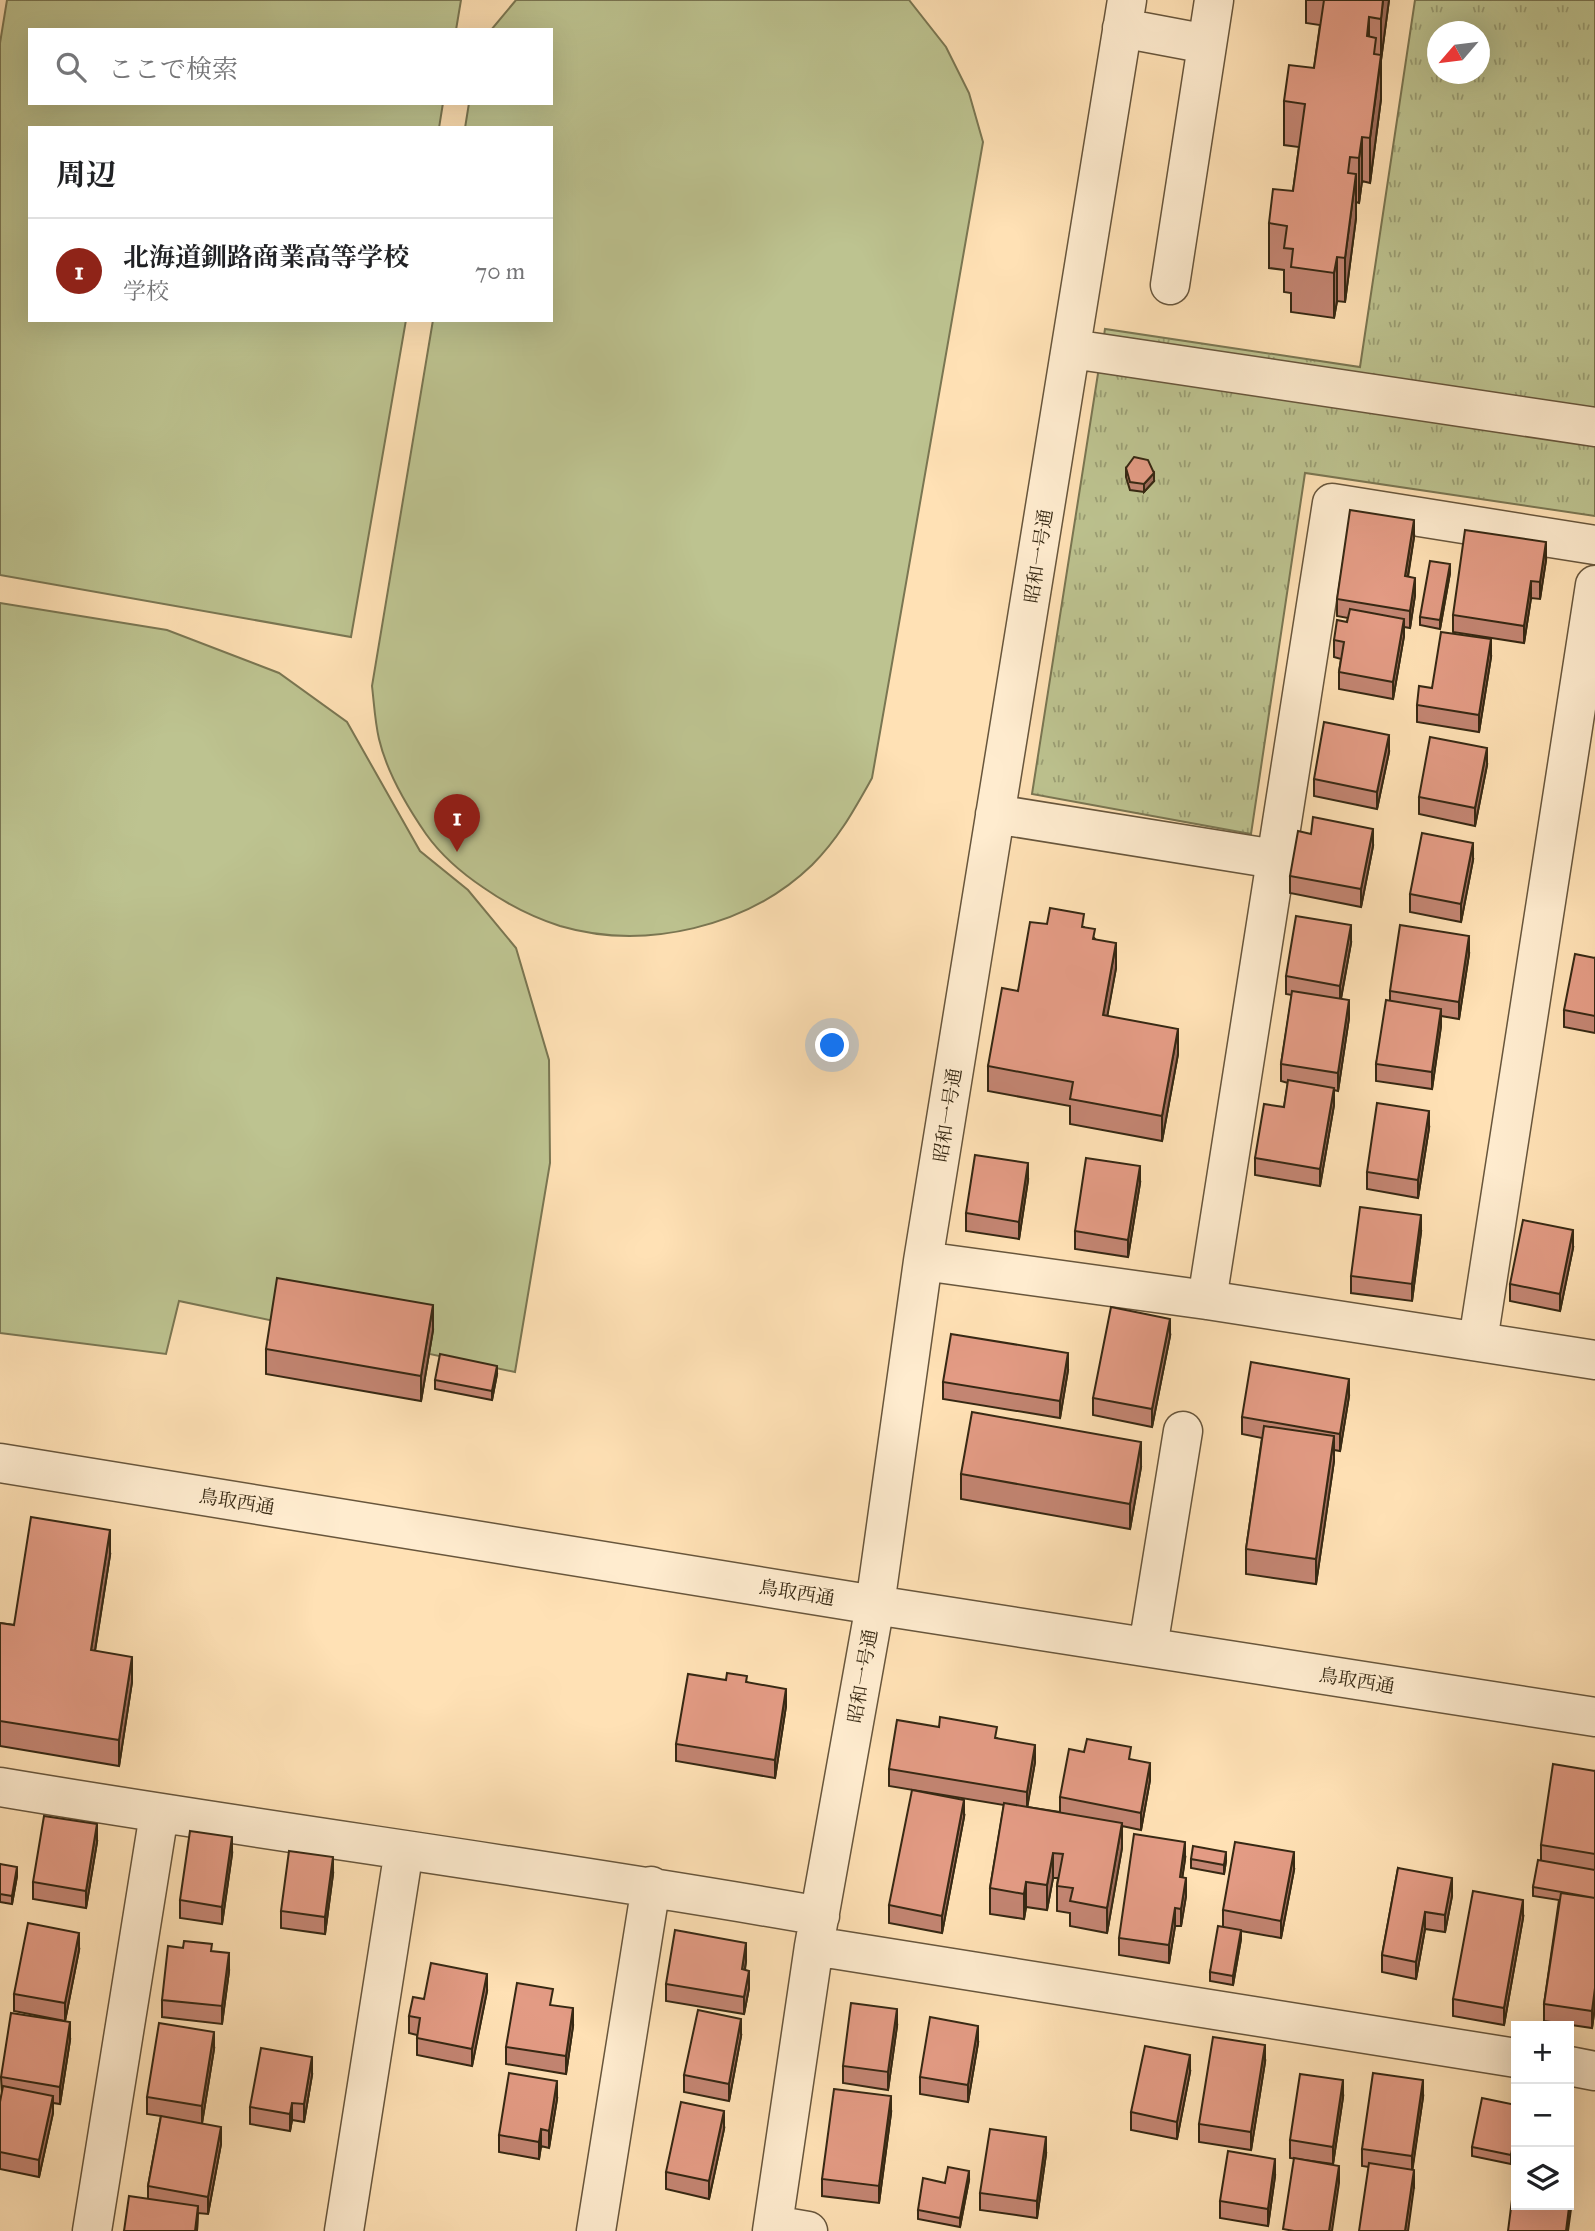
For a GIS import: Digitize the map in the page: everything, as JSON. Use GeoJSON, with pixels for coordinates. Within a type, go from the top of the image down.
{"type":"FeatureCollection","features":[{"type":"Feature","properties":{"kind":"street"},"geometry":{"type":"LineString","coordinates":[[1170,285],[1214,0]]}},
{"type":"Feature","properties":{"kind":"street"},"geometry":{"type":"LineString","coordinates":[[1124,14],[1208,44]]}},
{"type":"Feature","properties":{"kind":"street","name":"昭和一号通"},"geometry":{"type":"LineString","coordinates":[[784,2229],[817,1931],[875,1605],[923,1261],[1124,14]]}},
{"type":"Feature","properties":{"kind":"street"},"geometry":{"type":"LineString","coordinates":[[1072,349],[1595,427]]}},
{"type":"Feature","properties":{"kind":"street"},"geometry":{"type":"LineString","coordinates":[[1207,1300],[1332,503],[1595,545]]}},
{"type":"Feature","properties":{"kind":"street"},"geometry":{"type":"LineString","coordinates":[[1478,1341],[1595,585]]}},
{"type":"Feature","properties":{"kind":"street"},"geometry":{"type":"LineString","coordinates":[[995,814],[1275,859]]}},
{"type":"Feature","properties":{"kind":"street"},"geometry":{"type":"LineString","coordinates":[[923,1261],[1207,1300],[1595,1360]]}},
{"type":"Feature","properties":{"kind":"street"},"geometry":{"type":"LineString","coordinates":[[1148,1647],[1183,1431]]}},
{"type":"Feature","properties":{"kind":"street","name":"鳥取西通"},"geometry":{"type":"LineString","coordinates":[[0,1462],[875,1605],[1595,1717]]}},
{"type":"Feature","properties":{"kind":"street"},"geometry":{"type":"LineString","coordinates":[[0,1787],[159,1814],[651,1886],[817,1931],[1511,2057]]}},
{"type":"Feature","properties":{"kind":"street"},"geometry":{"type":"LineString","coordinates":[[92,2231],[159,1814]]}},
{"type":"Feature","properties":{"kind":"street"},"geometry":{"type":"LineString","coordinates":[[344,2231],[404,1850]]}},
{"type":"Feature","properties":{"kind":"street"},"geometry":{"type":"LineString","coordinates":[[596,2231],[651,1886]]}},
{"type":"Feature","properties":{"kind":"street"},"geometry":{"type":"LineString","coordinates":[[1574,2067],[1595,2071]]}},
{"type":"Feature","properties":{"kind":"green space"},"geometry":{"type":"Polygon","coordinates":[[[7,0],[461,0],[456,28],[28,28],[28,105],[443,105],[439,126],[28,126],[28,322],[406,322],[351,637],[0,575],[0,43],[7,0]]]}},
{"type":"Feature","properties":{"kind":"green space"},"geometry":{"type":"Polygon","coordinates":[[[516,0],[909,0],[946,47],[969,93],[983,142],[872,778],[838,834],[812,865],[758,904],[727,918],[694,928],[626,936],[593,933],[540,919],[476,883],[438,849],[411,812],[387,764],[376,726],[372,686],[433,322],[553,322],[553,126],[465,126],[469,105],[553,105],[553,28],[493,28],[516,0]]]}},
{"type":"Feature","properties":{"kind":"green space"},"geometry":{"type":"Polygon","coordinates":[[[1415,0],[1595,0],[1595,516],[1305,473],[1251,834],[1032,794],[1105,329],[1360,367],[1415,0]]]}},
{"type":"Feature","properties":{"kind":"green space"},"geometry":{"type":"Polygon","coordinates":[[[0,603],[167,630],[279,673],[347,722],[420,851],[468,890],[516,948],[549,1060],[550,1163],[515,1372],[179,1301],[166,1354],[0,1333],[0,603]]]}},
{"type":"Feature","properties":{"kind":"building"},"geometry":{"type":"Polygon","coordinates":[[[1324,0],[1383,0],[1381,19],[1369,17],[1367,36],[1376,38],[1374,54],[1381,55],[1370,138],[1362,137],[1359,158],[1350,157],[1348,173],[1356,174],[1345,258],[1337,257],[1334,273],[1291,267],[1293,249],[1284,248],[1287,226],[1269,223],[1273,189],[1293,191],[1305,104],[1284,101],[1289,65],[1314,68],[1324,0]]]}},
{"type":"Feature","properties":{"kind":"building"},"geometry":{"type":"Polygon","coordinates":[[[1134,457],[1148,460],[1154,473],[1144,484],[1130,482],[1126,468],[1134,457]]]}},
{"type":"Feature","properties":{"kind":"building"},"geometry":{"type":"Polygon","coordinates":[[[1350,510],[1414,520],[1405,576],[1415,578],[1410,611],[1337,599],[1350,510]]]}},
{"type":"Feature","properties":{"kind":"building"},"geometry":{"type":"Polygon","coordinates":[[[1465,530],[1546,542],[1540,582],[1531,581],[1524,626],[1453,615],[1465,530]]]}},
{"type":"Feature","properties":{"kind":"building"},"geometry":{"type":"Polygon","coordinates":[[[1430,561],[1450,564],[1440,620],[1420,617],[1430,561]]]}},
{"type":"Feature","properties":{"kind":"building"},"geometry":{"type":"Polygon","coordinates":[[[1350,609],[1404,619],[1393,682],[1339,672],[1344,642],[1334,640],[1337,620],[1347,622],[1350,609]]]}},
{"type":"Feature","properties":{"kind":"building"},"geometry":{"type":"Polygon","coordinates":[[[1441,632],[1491,639],[1479,715],[1417,705],[1419,686],[1432,688],[1441,632]]]}},
{"type":"Feature","properties":{"kind":"building"},"geometry":{"type":"Polygon","coordinates":[[[1324,722],[1389,735],[1377,792],[1314,779],[1324,722]]]}},
{"type":"Feature","properties":{"kind":"building"},"geometry":{"type":"Polygon","coordinates":[[[1430,737],[1487,748],[1475,808],[1419,797],[1430,737]]]}},
{"type":"Feature","properties":{"kind":"building"},"geometry":{"type":"Polygon","coordinates":[[[1313,817],[1373,829],[1361,889],[1290,876],[1298,831],[1311,834],[1313,817]]]}},
{"type":"Feature","properties":{"kind":"building"},"geometry":{"type":"Polygon","coordinates":[[[1422,833],[1473,843],[1461,904],[1410,894],[1422,833]]]}},
{"type":"Feature","properties":{"kind":"building"},"geometry":{"type":"Polygon","coordinates":[[[1050,908],[1084,914],[1082,927],[1095,929],[1093,939],[1116,943],[1103,1015],[1178,1029],[1162,1116],[1070,1099],[1073,1082],[988,1066],[1002,988],[1018,991],[1030,922],[1047,924],[1050,908]]]}},
{"type":"Feature","properties":{"kind":"building"},"geometry":{"type":"Polygon","coordinates":[[[1296,916],[1351,925],[1340,986],[1286,976],[1296,916]]]}},
{"type":"Feature","properties":{"kind":"building"},"geometry":{"type":"Polygon","coordinates":[[[1400,925],[1469,936],[1459,1002],[1390,991],[1400,925]]]}},
{"type":"Feature","properties":{"kind":"building"},"geometry":{"type":"Polygon","coordinates":[[[1575,954],[1595,958],[1595,1016],[1564,1010],[1575,954]]]}},
{"type":"Feature","properties":{"kind":"building"},"geometry":{"type":"Polygon","coordinates":[[[1292,991],[1349,1000],[1338,1073],[1281,1064],[1292,991]]]}},
{"type":"Feature","properties":{"kind":"building"},"geometry":{"type":"Polygon","coordinates":[[[1386,1000],[1441,1009],[1432,1072],[1376,1064],[1386,1000]]]}},
{"type":"Feature","properties":{"kind":"building"},"geometry":{"type":"Polygon","coordinates":[[[1288,1080],[1334,1088],[1320,1169],[1255,1158],[1264,1104],[1284,1107],[1288,1080]]]}},
{"type":"Feature","properties":{"kind":"building"},"geometry":{"type":"Polygon","coordinates":[[[1377,1103],[1429,1111],[1418,1180],[1367,1172],[1377,1103]]]}},
{"type":"Feature","properties":{"kind":"building"},"geometry":{"type":"Polygon","coordinates":[[[975,1155],[1028,1163],[1019,1222],[966,1213],[975,1155]]]}},
{"type":"Feature","properties":{"kind":"building"},"geometry":{"type":"Polygon","coordinates":[[[1086,1158],[1140,1166],[1128,1240],[1075,1231],[1086,1158]]]}},
{"type":"Feature","properties":{"kind":"building"},"geometry":{"type":"Polygon","coordinates":[[[1360,1207],[1421,1215],[1412,1284],[1351,1276],[1360,1207]]]}},
{"type":"Feature","properties":{"kind":"building"},"geometry":{"type":"Polygon","coordinates":[[[1523,1220],[1573,1230],[1560,1294],[1510,1284],[1523,1220]]]}},
{"type":"Feature","properties":{"kind":"building"},"geometry":{"type":"Polygon","coordinates":[[[277,1278],[433,1305],[421,1376],[266,1349],[277,1278]]]}},
{"type":"Feature","properties":{"kind":"building"},"geometry":{"type":"Polygon","coordinates":[[[1111,1307],[1170,1319],[1152,1409],[1093,1398],[1111,1307]]]}},
{"type":"Feature","properties":{"kind":"building"},"geometry":{"type":"Polygon","coordinates":[[[951,1334],[1068,1353],[1060,1401],[943,1382],[951,1334]]]}},
{"type":"Feature","properties":{"kind":"building"},"geometry":{"type":"Polygon","coordinates":[[[440,1354],[497,1366],[492,1391],[435,1380],[440,1354]]]}},
{"type":"Feature","properties":{"kind":"building"},"geometry":{"type":"Polygon","coordinates":[[[1251,1362],[1349,1379],[1340,1434],[1242,1417],[1251,1362]]]}},
{"type":"Feature","properties":{"kind":"building"},"geometry":{"type":"Polygon","coordinates":[[[972,1412],[1141,1442],[1130,1504],[961,1474],[972,1412]]]}},
{"type":"Feature","properties":{"kind":"building"},"geometry":{"type":"Polygon","coordinates":[[[1264,1426],[1334,1436],[1316,1559],[1246,1549],[1264,1426]]]}},
{"type":"Feature","properties":{"kind":"building"},"geometry":{"type":"Polygon","coordinates":[[[31,1517],[110,1530],[91,1650],[132,1657],[119,1740],[0,1721],[0,1623],[14,1625],[31,1517]]]}},
{"type":"Feature","properties":{"kind":"building"},"geometry":{"type":"Polygon","coordinates":[[[727,1673],[747,1676],[746,1682],[786,1689],[775,1760],[676,1744],[688,1674],[726,1680],[727,1673]]]}},
{"type":"Feature","properties":{"kind":"building"},"geometry":{"type":"Polygon","coordinates":[[[940,1717],[997,1727],[995,1738],[1035,1745],[1027,1792],[889,1769],[897,1720],[939,1727],[940,1717]]]}},
{"type":"Feature","properties":{"kind":"building"},"geometry":{"type":"Polygon","coordinates":[[[1087,1739],[1131,1747],[1129,1759],[1150,1763],[1141,1813],[1060,1797],[1069,1749],[1084,1752],[1087,1739]]]}},
{"type":"Feature","properties":{"kind":"building"},"geometry":{"type":"Polygon","coordinates":[[[1553,1764],[1595,1771],[1595,1854],[1541,1845],[1553,1764]]]}},
{"type":"Feature","properties":{"kind":"building"},"geometry":{"type":"Polygon","coordinates":[[[912,1790],[964,1800],[942,1916],[889,1905],[912,1790]]]}},
{"type":"Feature","properties":{"kind":"building"},"geometry":{"type":"Polygon","coordinates":[[[1004,1803],[1122,1823],[1107,1908],[1070,1901],[1073,1888],[1057,1886],[1063,1854],[1053,1853],[1047,1885],[1026,1882],[1024,1894],[990,1888],[1004,1803]]]}},
{"type":"Feature","properties":{"kind":"building"},"geometry":{"type":"Polygon","coordinates":[[[44,1816],[97,1824],[86,1891],[33,1882],[44,1816]]]}},
{"type":"Feature","properties":{"kind":"building"},"geometry":{"type":"Polygon","coordinates":[[[190,1831],[232,1837],[222,1907],[180,1900],[190,1831]]]}},
{"type":"Feature","properties":{"kind":"building"},"geometry":{"type":"Polygon","coordinates":[[[1134,1834],[1185,1842],[1180,1877],[1186,1878],[1181,1909],[1175,1908],[1169,1945],[1119,1938],[1134,1834]]]}},
{"type":"Feature","properties":{"kind":"building"},"geometry":{"type":"Polygon","coordinates":[[[1235,1842],[1294,1852],[1281,1921],[1223,1910],[1235,1842]]]}},
{"type":"Feature","properties":{"kind":"building"},"geometry":{"type":"Polygon","coordinates":[[[1193,1846],[1226,1852],[1224,1865],[1191,1859],[1193,1846]]]}},
{"type":"Feature","properties":{"kind":"building"},"geometry":{"type":"Polygon","coordinates":[[[289,1851],[333,1857],[325,1917],[281,1911],[289,1851]]]}},
{"type":"Feature","properties":{"kind":"building"},"geometry":{"type":"Polygon","coordinates":[[[1538,1860],[1595,1870],[1595,1898],[1533,1887],[1538,1860]]]}},
{"type":"Feature","properties":{"kind":"building"},"geometry":{"type":"Polygon","coordinates":[[[0,1864],[17,1867],[12,1896],[0,1894],[0,1864]]]}},
{"type":"Feature","properties":{"kind":"building"},"geometry":{"type":"Polygon","coordinates":[[[1398,1868],[1452,1878],[1445,1915],[1425,1912],[1416,1962],[1382,1955],[1398,1868]]]}},
{"type":"Feature","properties":{"kind":"building"},"geometry":{"type":"Polygon","coordinates":[[[1473,1891],[1523,1900],[1504,2008],[1453,1999],[1473,1891]]]}},
{"type":"Feature","properties":{"kind":"building"},"geometry":{"type":"Polygon","coordinates":[[[1561,1893],[1595,1898],[1595,1988],[1592,2011],[1544,2004],[1561,1893]]]}},
{"type":"Feature","properties":{"kind":"building"},"geometry":{"type":"Polygon","coordinates":[[[28,1923],[79,1933],[65,2003],[14,1994],[28,1923]]]}},
{"type":"Feature","properties":{"kind":"building"},"geometry":{"type":"Polygon","coordinates":[[[1218,1926],[1241,1930],[1233,1976],[1210,1972],[1218,1926]]]}},
{"type":"Feature","properties":{"kind":"building"},"geometry":{"type":"Polygon","coordinates":[[[675,1930],[746,1943],[742,1969],[749,1971],[744,1997],[666,1984],[675,1930]]]}},
{"type":"Feature","properties":{"kind":"building"},"geometry":{"type":"Polygon","coordinates":[[[184,1941],[212,1944],[211,1951],[229,1953],[222,2006],[162,2000],[168,1946],[183,1948],[184,1941]]]}},
{"type":"Feature","properties":{"kind":"building"},"geometry":{"type":"Polygon","coordinates":[[[431,1963],[487,1974],[472,2049],[417,2038],[420,2018],[409,2016],[413,1997],[424,1999],[431,1963]]]}},
{"type":"Feature","properties":{"kind":"building"},"geometry":{"type":"Polygon","coordinates":[[[517,1983],[553,1989],[550,2005],[573,2008],[566,2056],[506,2047],[517,1983]]]}},
{"type":"Feature","properties":{"kind":"building"},"geometry":{"type":"Polygon","coordinates":[[[851,2003],[897,2009],[888,2072],[843,2066],[851,2003]]]}},
{"type":"Feature","properties":{"kind":"building"},"geometry":{"type":"Polygon","coordinates":[[[698,2010],[741,2019],[729,2084],[684,2075],[698,2010]]]}},
{"type":"Feature","properties":{"kind":"building"},"geometry":{"type":"Polygon","coordinates":[[[11,2013],[70,2022],[60,2087],[1,2077],[11,2013]]]}},
{"type":"Feature","properties":{"kind":"building"},"geometry":{"type":"Polygon","coordinates":[[[930,2017],[978,2026],[968,2085],[920,2077],[930,2017]]]}},
{"type":"Feature","properties":{"kind":"building"},"geometry":{"type":"Polygon","coordinates":[[[159,2023],[214,2032],[202,2106],[147,2097],[159,2023]]]}},
{"type":"Feature","properties":{"kind":"building"},"geometry":{"type":"Polygon","coordinates":[[[1213,2037],[1265,2045],[1251,2132],[1199,2124],[1213,2037]]]}},
{"type":"Feature","properties":{"kind":"building"},"geometry":{"type":"Polygon","coordinates":[[[1145,2046],[1190,2055],[1177,2122],[1131,2112],[1145,2046]]]}},
{"type":"Feature","properties":{"kind":"building"},"geometry":{"type":"Polygon","coordinates":[[[261,2048],[312,2057],[304,2104],[292,2103],[290,2114],[250,2107],[261,2048]]]}},
{"type":"Feature","properties":{"kind":"building"},"geometry":{"type":"Polygon","coordinates":[[[509,2073],[557,2081],[549,2131],[541,2129],[539,2142],[499,2135],[509,2073]]]}},
{"type":"Feature","properties":{"kind":"building"},"geometry":{"type":"Polygon","coordinates":[[[1373,2073],[1423,2080],[1412,2156],[1362,2149],[1373,2073]]]}},
{"type":"Feature","properties":{"kind":"building"},"geometry":{"type":"Polygon","coordinates":[[[1300,2074],[1343,2080],[1333,2147],[1290,2140],[1300,2074]]]}},
{"type":"Feature","properties":{"kind":"building"},"geometry":{"type":"Polygon","coordinates":[[[3,2086],[53,2096],[39,2160],[0,2152],[0,2102],[3,2086]]]}},
{"type":"Feature","properties":{"kind":"building"},"geometry":{"type":"Polygon","coordinates":[[[834,2089],[891,2096],[879,2186],[822,2179],[834,2089]]]}},
{"type":"Feature","properties":{"kind":"building"},"geometry":{"type":"Polygon","coordinates":[[[1482,2098],[1511,2104],[1511,2155],[1472,2147],[1482,2098]]]}},
{"type":"Feature","properties":{"kind":"building"},"geometry":{"type":"Polygon","coordinates":[[[681,2102],[724,2111],[709,2181],[666,2172],[681,2102]]]}},
{"type":"Feature","properties":{"kind":"building"},"geometry":{"type":"Polygon","coordinates":[[[161,2116],[221,2127],[208,2197],[148,2186],[161,2116]]]}},
{"type":"Feature","properties":{"kind":"building"},"geometry":{"type":"Polygon","coordinates":[[[990,2129],[1046,2137],[1037,2201],[980,2193],[990,2129]]]}},
{"type":"Feature","properties":{"kind":"building"},"geometry":{"type":"Polygon","coordinates":[[[1228,2151],[1275,2159],[1268,2209],[1220,2201],[1228,2151]]]}},
{"type":"Feature","properties":{"kind":"building"},"geometry":{"type":"Polygon","coordinates":[[[1294,2158],[1339,2166],[1329,2231],[1283,2229],[1294,2158]]]}},
{"type":"Feature","properties":{"kind":"building"},"geometry":{"type":"Polygon","coordinates":[[[1369,2163],[1414,2170],[1405,2231],[1359,2231],[1369,2163]]]}},
{"type":"Feature","properties":{"kind":"building"},"geometry":{"type":"Polygon","coordinates":[[[948,2167],[969,2171],[960,2218],[918,2210],[923,2178],[945,2183],[948,2167]]]}},
{"type":"Feature","properties":{"kind":"building"},"geometry":{"type":"Polygon","coordinates":[[[129,2196],[198,2206],[195,2231],[124,2231],[129,2196]]]}},
{"type":"Feature","properties":{"kind":"building"},"geometry":{"type":"Polygon","coordinates":[[[1511,2208],[1511,2210],[1569,2210],[1566,2231],[1508,2231],[1511,2208]]]}},
{"type":"Feature","properties":{"kind":"place","name":"北海道釧路商業高等学校"},"geometry":{"type":"Point","coordinates":[457,852]}}]}
